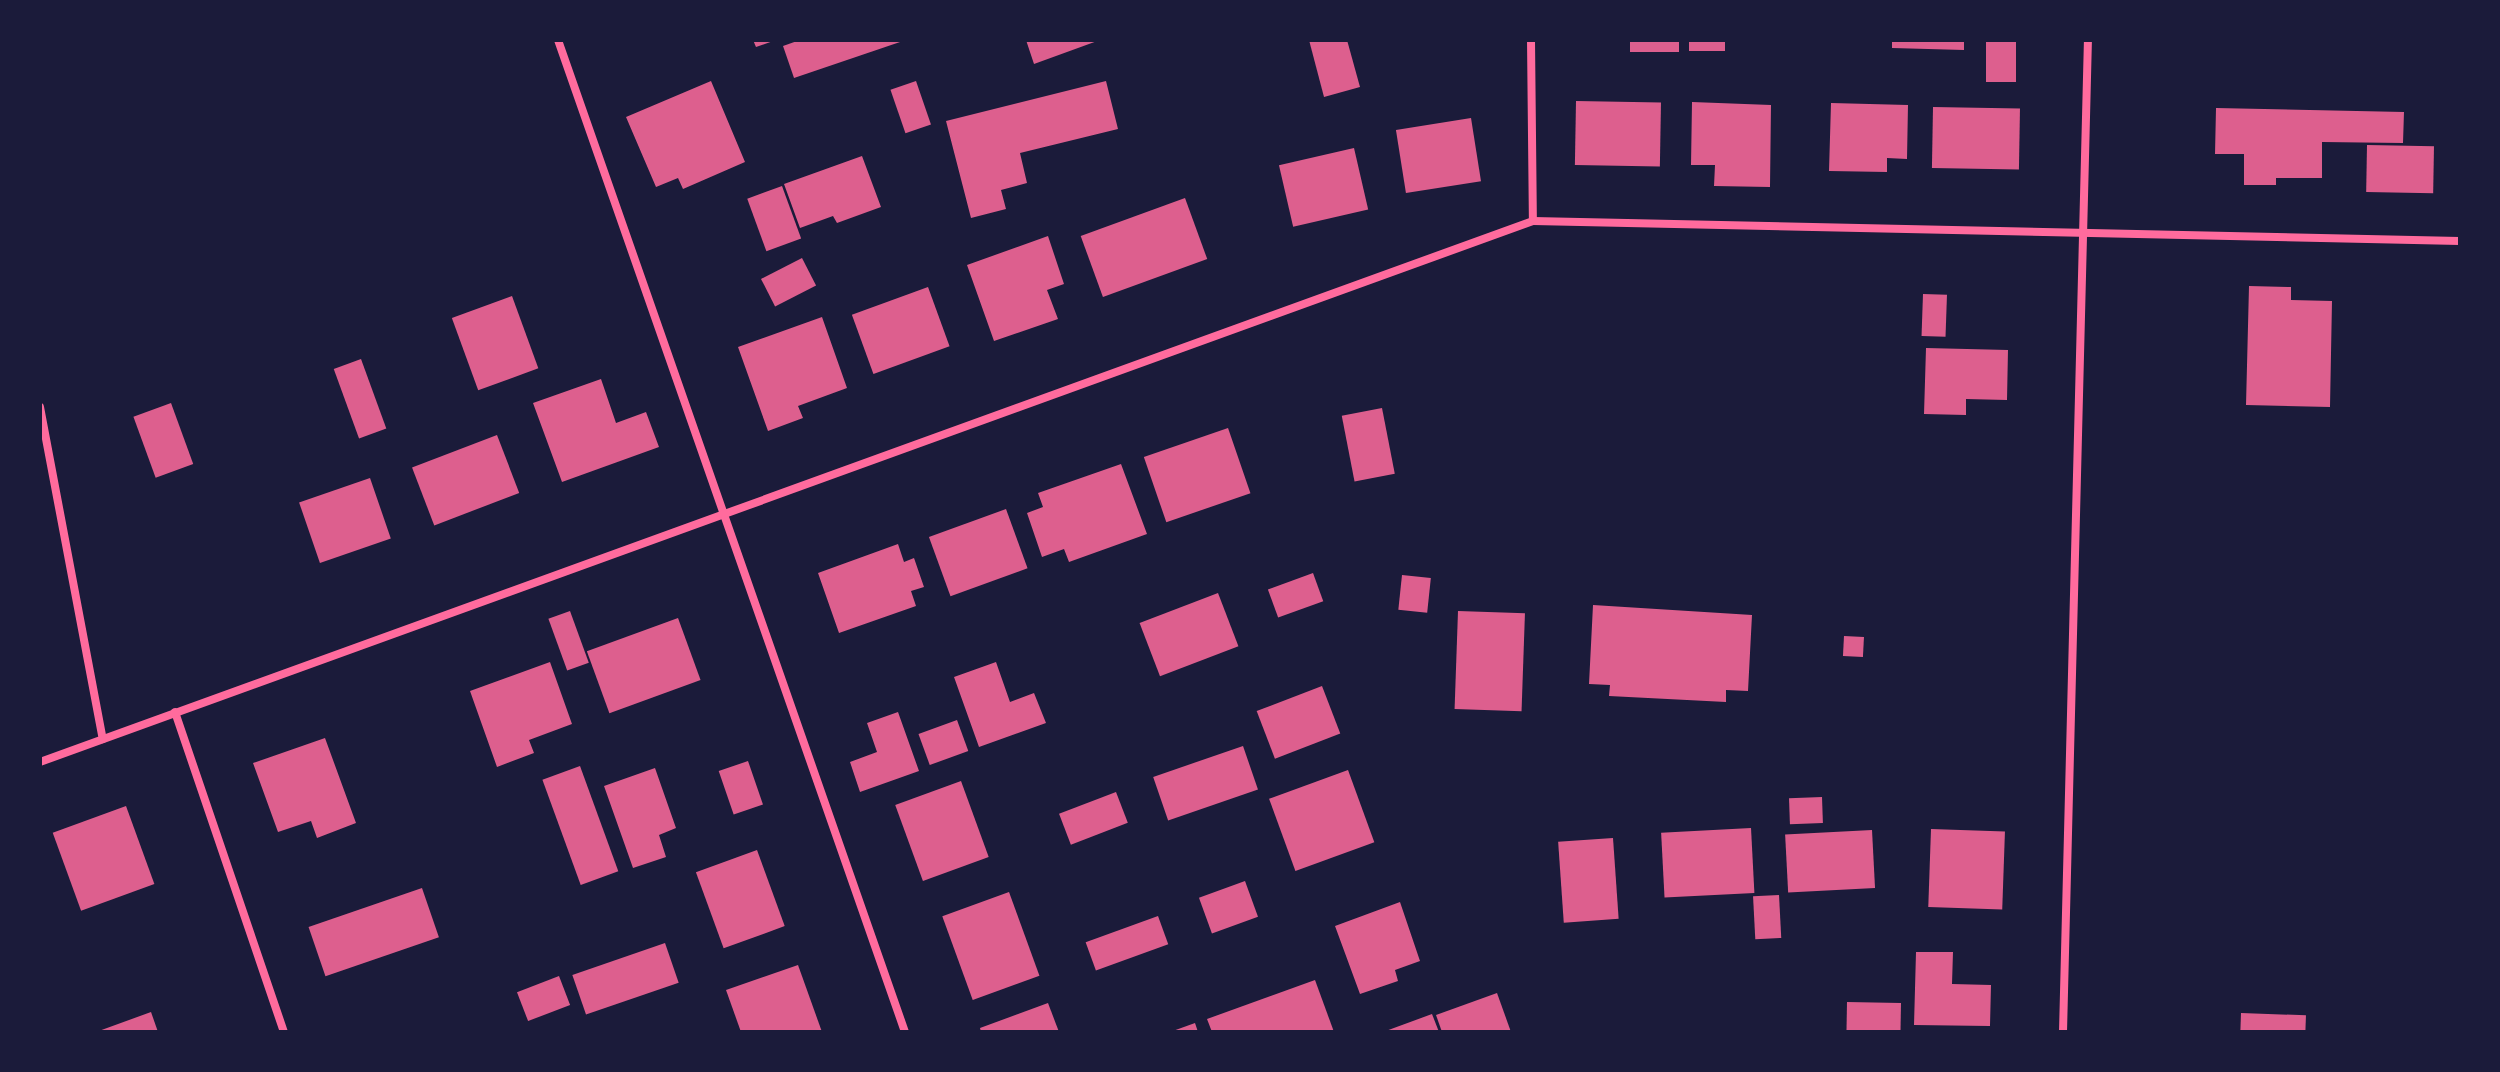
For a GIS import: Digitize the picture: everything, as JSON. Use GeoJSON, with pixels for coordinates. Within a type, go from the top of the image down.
{"type":"FeatureCollection","features":[{"type":"Feature","properties":{"kind":"street"},"geometry":{"type":"LineString","coordinates":[[558,40],[905,1032]]}},
{"type":"Feature","properties":{"kind":"street"},"geometry":{"type":"LineString","coordinates":[[1531,40],[1533,221]]}},
{"type":"Feature","properties":{"kind":"street"},"geometry":{"type":"LineString","coordinates":[[2063,1032],[2088,40]]}},
{"type":"Feature","properties":{"kind":"street"},"geometry":{"type":"LineString","coordinates":[[40,762],[1533,221],[2460,241]]}},
{"type":"Feature","properties":{"kind":"street"},"geometry":{"type":"LineString","coordinates":[[40,407],[103,739]]}},
{"type":"Feature","properties":{"kind":"street"},"geometry":{"type":"LineString","coordinates":[[175,712],[284,1032]]}},
{"type":"Feature","properties":{"kind":"building"},"geometry":{"type":"Polygon","coordinates":[[[753,40],[776,40],[756,47],[753,40]]]}},
{"type":"Feature","properties":{"kind":"building"},"geometry":{"type":"Polygon","coordinates":[[[800,40],[903,41],[794,78],[783,46],[800,40]]]}},
{"type":"Feature","properties":{"kind":"building"},"geometry":{"type":"Polygon","coordinates":[[[1026,40],[1100,40],[1034,64],[1026,40]]]}},
{"type":"Feature","properties":{"kind":"building"},"geometry":{"type":"Polygon","coordinates":[[[1309,40],[1347,40],[1360,87],[1324,97],[1309,40]]]}},
{"type":"Feature","properties":{"kind":"building"},"geometry":{"type":"Polygon","coordinates":[[[1630,40],[1679,40],[1679,52],[1630,52],[1630,40]]]}},
{"type":"Feature","properties":{"kind":"building"},"geometry":{"type":"Polygon","coordinates":[[[1689,40],[1725,40],[1725,51],[1689,51],[1689,40]]]}},
{"type":"Feature","properties":{"kind":"building"},"geometry":{"type":"Polygon","coordinates":[[[1892,40],[1964,40],[1964,50],[1892,48],[1892,40]]]}},
{"type":"Feature","properties":{"kind":"building"},"geometry":{"type":"Polygon","coordinates":[[[1986,40],[2016,40],[2016,82],[1986,82],[1986,40]]]}},
{"type":"Feature","properties":{"kind":"building"},"geometry":{"type":"Polygon","coordinates":[[[711,81],[745,162],[683,189],[678,178],[656,187],[626,117],[711,81]]]}},
{"type":"Feature","properties":{"kind":"building"},"geometry":{"type":"Polygon","coordinates":[[[916,81],[931,124],[905,133],[890,90],[916,81]]]}},
{"type":"Feature","properties":{"kind":"building"},"geometry":{"type":"Polygon","coordinates":[[[1106,81],[1118,129],[1020,153],[1027,183],[1001,190],[1006,209],[971,218],[946,121],[1106,81]]]}},
{"type":"Feature","properties":{"kind":"building"},"geometry":{"type":"Polygon","coordinates":[[[1576,101],[1661,102],[1660,166],[1575,165],[1576,101]]]}},
{"type":"Feature","properties":{"kind":"building"},"geometry":{"type":"Polygon","coordinates":[[[1692,102],[1771,105],[1770,187],[1714,186],[1715,165],[1691,165],[1692,102]]]}},
{"type":"Feature","properties":{"kind":"building"},"geometry":{"type":"Polygon","coordinates":[[[1831,103],[1908,105],[1907,159],[1887,158],[1887,172],[1829,171],[1831,103]]]}},
{"type":"Feature","properties":{"kind":"building"},"geometry":{"type":"Polygon","coordinates":[[[1933,107],[2020,109],[2019,170],[1932,168],[1933,107]]]}},
{"type":"Feature","properties":{"kind":"building"},"geometry":{"type":"Polygon","coordinates":[[[2216,108],[2404,112],[2403,143],[2322,142],[2322,178],[2276,178],[2276,185],[2244,185],[2244,154],[2215,154],[2216,108]]]}},
{"type":"Feature","properties":{"kind":"building"},"geometry":{"type":"Polygon","coordinates":[[[1471,118],[1481,181],[1406,193],[1396,130],[1471,118]]]}},
{"type":"Feature","properties":{"kind":"building"},"geometry":{"type":"Polygon","coordinates":[[[2367,145],[2434,146],[2433,193],[2366,192],[2367,145]]]}},
{"type":"Feature","properties":{"kind":"building"},"geometry":{"type":"Polygon","coordinates":[[[1354,148],[1368,209],[1293,227],[1279,165],[1354,148]]]}},
{"type":"Feature","properties":{"kind":"building"},"geometry":{"type":"Polygon","coordinates":[[[862,156],[881,207],[837,223],[833,216],[800,228],[784,184],[862,156]]]}},
{"type":"Feature","properties":{"kind":"building"},"geometry":{"type":"Polygon","coordinates":[[[782,186],[801,239],[766,251],[747,199],[782,186]]]}},
{"type":"Feature","properties":{"kind":"building"},"geometry":{"type":"Polygon","coordinates":[[[1185,198],[1207,259],[1103,297],[1081,236],[1185,198]]]}},
{"type":"Feature","properties":{"kind":"building"},"geometry":{"type":"Polygon","coordinates":[[[1048,236],[1064,284],[1047,290],[1058,319],[994,341],[967,265],[1048,236]]]}},
{"type":"Feature","properties":{"kind":"building"},"geometry":{"type":"Polygon","coordinates":[[[802,258],[816,286],[775,307],[761,279],[802,258]]]}},
{"type":"Feature","properties":{"kind":"building"},"geometry":{"type":"Polygon","coordinates":[[[2249,286],[2291,287],[2291,300],[2332,301],[2330,407],[2246,405],[2249,286]]]}},
{"type":"Feature","properties":{"kind":"building"},"geometry":{"type":"Polygon","coordinates":[[[928,287],[950,346],[873,374],[852,315],[928,287]]]}},
{"type":"Feature","properties":{"kind":"building"},"geometry":{"type":"Polygon","coordinates":[[[1923,294],[1947,295],[1946,337],[1922,336],[1923,294]]]}},
{"type":"Feature","properties":{"kind":"building"},"geometry":{"type":"Polygon","coordinates":[[[512,296],[538,368],[478,390],[452,318],[512,296]]]}},
{"type":"Feature","properties":{"kind":"building"},"geometry":{"type":"Polygon","coordinates":[[[822,317],[847,388],[798,406],[803,418],[768,431],[738,347],[822,317]]]}},
{"type":"Feature","properties":{"kind":"building"},"geometry":{"type":"Polygon","coordinates":[[[1926,348],[2008,350],[2007,400],[1966,399],[1966,415],[1924,414],[1926,348]]]}},
{"type":"Feature","properties":{"kind":"building"},"geometry":{"type":"Polygon","coordinates":[[[361,359],[386,429],[359,438],[334,369],[361,359]]]}},
{"type":"Feature","properties":{"kind":"building"},"geometry":{"type":"Polygon","coordinates":[[[601,379],[616,423],[646,412],[659,447],[562,482],[533,403],[601,379]]]}},
{"type":"Feature","properties":{"kind":"building"},"geometry":{"type":"Polygon","coordinates":[[[171,403],[193,464],[156,478],[133,417],[171,403]]]}},
{"type":"Feature","properties":{"kind":"building"},"geometry":{"type":"Polygon","coordinates":[[[1382,408],[1395,474],[1355,482],[1342,416],[1382,408]]]}},
{"type":"Feature","properties":{"kind":"building"},"geometry":{"type":"Polygon","coordinates":[[[1228,428],[1250,493],[1166,522],[1144,457],[1228,428]]]}},
{"type":"Feature","properties":{"kind":"building"},"geometry":{"type":"Polygon","coordinates":[[[497,435],[519,493],[434,525],[412,468],[497,435]]]}},
{"type":"Feature","properties":{"kind":"building"},"geometry":{"type":"Polygon","coordinates":[[[1121,464],[1147,534],[1069,562],[1064,549],[1042,557],[1027,513],[1043,507],[1038,493],[1121,464]]]}},
{"type":"Feature","properties":{"kind":"building"},"geometry":{"type":"Polygon","coordinates":[[[370,478],[391,539],[320,563],[299,502],[370,478]]]}},
{"type":"Feature","properties":{"kind":"building"},"geometry":{"type":"Polygon","coordinates":[[[1006,509],[1028,568],[950,596],[929,537],[1006,509]]]}},
{"type":"Feature","properties":{"kind":"building"},"geometry":{"type":"Polygon","coordinates":[[[898,544],[904,562],[914,558],[924,587],[911,591],[916,606],[839,633],[818,573],[898,544]]]}},
{"type":"Feature","properties":{"kind":"building"},"geometry":{"type":"Polygon","coordinates":[[[1313,573],[1323,601],[1278,618],[1268,589],[1313,573]]]}},
{"type":"Feature","properties":{"kind":"building"},"geometry":{"type":"Polygon","coordinates":[[[1402,575],[1431,578],[1427,613],[1398,610],[1402,575]]]}},
{"type":"Feature","properties":{"kind":"building"},"geometry":{"type":"Polygon","coordinates":[[[1218,593],[1238,646],[1160,676],[1140,623],[1218,593]]]}},
{"type":"Feature","properties":{"kind":"building"},"geometry":{"type":"Polygon","coordinates":[[[1593,605],[1752,615],[1748,691],[1726,690],[1726,702],[1609,696],[1610,685],[1589,684],[1593,605]]]}},
{"type":"Feature","properties":{"kind":"building"},"geometry":{"type":"Polygon","coordinates":[[[570,611],[589,663],[567,671],[548,619],[570,611]]]}},
{"type":"Feature","properties":{"kind":"building"},"geometry":{"type":"Polygon","coordinates":[[[1458,611],[1525,613],[1522,711],[1455,709],[1458,611]]]}},
{"type":"Feature","properties":{"kind":"building"},"geometry":{"type":"Polygon","coordinates":[[[678,618],[701,680],[609,713],[587,651],[678,618]]]}},
{"type":"Feature","properties":{"kind":"building"},"geometry":{"type":"Polygon","coordinates":[[[1844,636],[1864,637],[1863,657],[1843,656],[1844,636]]]}},
{"type":"Feature","properties":{"kind":"building"},"geometry":{"type":"Polygon","coordinates":[[[550,662],[572,724],[529,740],[534,753],[497,767],[470,691],[550,662]]]}},
{"type":"Feature","properties":{"kind":"building"},"geometry":{"type":"Polygon","coordinates":[[[996,662],[1010,702],[1034,693],[1046,723],[979,747],[954,677],[996,662]]]}},
{"type":"Feature","properties":{"kind":"building"},"geometry":{"type":"Polygon","coordinates":[[[1322,686],[1340,734],[1275,759],[1257,711],[1322,686]]]}},
{"type":"Feature","properties":{"kind":"building"},"geometry":{"type":"Polygon","coordinates":[[[898,712],[919,771],[860,792],[850,762],[877,752],[867,723],[898,712]]]}},
{"type":"Feature","properties":{"kind":"building"},"geometry":{"type":"Polygon","coordinates":[[[957,720],[968,751],[930,765],[918,734],[957,720]]]}},
{"type":"Feature","properties":{"kind":"building"},"geometry":{"type":"Polygon","coordinates":[[[325,738],[356,823],[317,838],[311,821],[278,832],[253,763],[325,738]]]}},
{"type":"Feature","properties":{"kind":"building"},"geometry":{"type":"Polygon","coordinates":[[[1243,746],[1258,789],[1168,820],[1153,777],[1243,746]]]}},
{"type":"Feature","properties":{"kind":"building"},"geometry":{"type":"Polygon","coordinates":[[[748,761],[763,804],[734,815],[719,771],[748,761]]]}},
{"type":"Feature","properties":{"kind":"building"},"geometry":{"type":"Polygon","coordinates":[[[580,766],[618,871],[581,885],[542,780],[580,766]]]}},
{"type":"Feature","properties":{"kind":"building"},"geometry":{"type":"Polygon","coordinates":[[[655,768],[676,828],[659,835],[666,857],[633,868],[604,786],[655,768]]]}},
{"type":"Feature","properties":{"kind":"building"},"geometry":{"type":"Polygon","coordinates":[[[1348,770],[1374,842],[1295,871],[1269,799],[1348,770]]]}},
{"type":"Feature","properties":{"kind":"building"},"geometry":{"type":"Polygon","coordinates":[[[961,781],[989,857],[923,881],[895,805],[961,781]]]}},
{"type":"Feature","properties":{"kind":"building"},"geometry":{"type":"Polygon","coordinates":[[[1116,792],[1128,823],[1071,845],[1059,814],[1116,792]]]}},
{"type":"Feature","properties":{"kind":"building"},"geometry":{"type":"Polygon","coordinates":[[[1822,797],[1823,823],[1790,824],[1789,798],[1822,797]]]}},
{"type":"Feature","properties":{"kind":"building"},"geometry":{"type":"Polygon","coordinates":[[[126,806],[154,884],[81,911],[53,833],[126,806]]]}},
{"type":"Feature","properties":{"kind":"building"},"geometry":{"type":"Polygon","coordinates":[[[1751,828],[1754,893],[1665,898],[1661,833],[1751,828]]]}},
{"type":"Feature","properties":{"kind":"building"},"geometry":{"type":"Polygon","coordinates":[[[1931,829],[2005,832],[2002,910],[1928,907],[1931,829]]]}},
{"type":"Feature","properties":{"kind":"building"},"geometry":{"type":"Polygon","coordinates":[[[1872,830],[1875,888],[1788,892],[1785,835],[1872,830]]]}},
{"type":"Feature","properties":{"kind":"building"},"geometry":{"type":"Polygon","coordinates":[[[1613,838],[1619,919],[1564,923],[1558,842],[1613,838]]]}},
{"type":"Feature","properties":{"kind":"building"},"geometry":{"type":"Polygon","coordinates":[[[757,850],[785,926],[724,948],[696,872],[757,850]]]}},
{"type":"Feature","properties":{"kind":"building"},"geometry":{"type":"Polygon","coordinates":[[[1245,881],[1258,917],[1212,933],[1199,898],[1245,881]]]}},
{"type":"Feature","properties":{"kind":"building"},"geometry":{"type":"Polygon","coordinates":[[[422,888],[439,937],[325,976],[309,927],[422,888]]]}},
{"type":"Feature","properties":{"kind":"building"},"geometry":{"type":"Polygon","coordinates":[[[1009,892],[1039,976],[973,1000],[942,916],[1009,892]]]}},
{"type":"Feature","properties":{"kind":"building"},"geometry":{"type":"Polygon","coordinates":[[[1779,895],[1781,938],[1755,939],[1753,896],[1779,895]]]}},
{"type":"Feature","properties":{"kind":"building"},"geometry":{"type":"Polygon","coordinates":[[[1400,902],[1420,961],[1395,970],[1398,981],[1360,994],[1335,926],[1400,902]]]}},
{"type":"Feature","properties":{"kind":"building"},"geometry":{"type":"Polygon","coordinates":[[[1158,916],[1168,944],[1096,971],[1086,942],[1158,916]]]}},
{"type":"Feature","properties":{"kind":"building"},"geometry":{"type":"Polygon","coordinates":[[[665,943],[679,983],[586,1015],[572,975],[665,943]]]}},
{"type":"Feature","properties":{"kind":"building"},"geometry":{"type":"Polygon","coordinates":[[[1916,952],[1953,952],[1952,984],[1991,985],[1990,1026],[1914,1025],[1916,952]]]}},
{"type":"Feature","properties":{"kind":"building"},"geometry":{"type":"Polygon","coordinates":[[[798,965],[822,1032],[741,1032],[726,990],[798,965]]]}},
{"type":"Feature","properties":{"kind":"building"},"geometry":{"type":"Polygon","coordinates":[[[559,976],[570,1005],[528,1021],[517,992],[559,976]]]}},
{"type":"Feature","properties":{"kind":"building"},"geometry":{"type":"Polygon","coordinates":[[[1315,980],[1334,1032],[1212,1032],[1207,1019],[1315,980]]]}},
{"type":"Feature","properties":{"kind":"building"},"geometry":{"type":"Polygon","coordinates":[[[1497,993],[1511,1032],[1442,1032],[1436,1015],[1497,993]]]}},
{"type":"Feature","properties":{"kind":"building"},"geometry":{"type":"Polygon","coordinates":[[[1847,1002],[1901,1003],[1901,1031],[1847,1030],[1847,1002]]]}},
{"type":"Feature","properties":{"kind":"building"},"geometry":{"type":"Polygon","coordinates":[[[1048,1003],[1059,1032],[981,1032],[980,1028],[1048,1003]]]}},
{"type":"Feature","properties":{"kind":"building"},"geometry":{"type":"Polygon","coordinates":[[[151,1012],[158,1032],[96,1032],[151,1012]]]}},
{"type":"Feature","properties":{"kind":"building"},"geometry":{"type":"Polygon","coordinates":[[[2241,1013],[2306,1015],[2305,1032],[2240,1032],[2241,1013]]]}},
{"type":"Feature","properties":{"kind":"building"},"geometry":{"type":"Polygon","coordinates":[[[1432,1014],[1439,1032],[1383,1032],[1432,1014]]]}},
{"type":"Feature","properties":{"kind":"building"},"geometry":{"type":"Polygon","coordinates":[[[1195,1023],[1198,1032],[1170,1032],[1195,1023]]]}}]}
